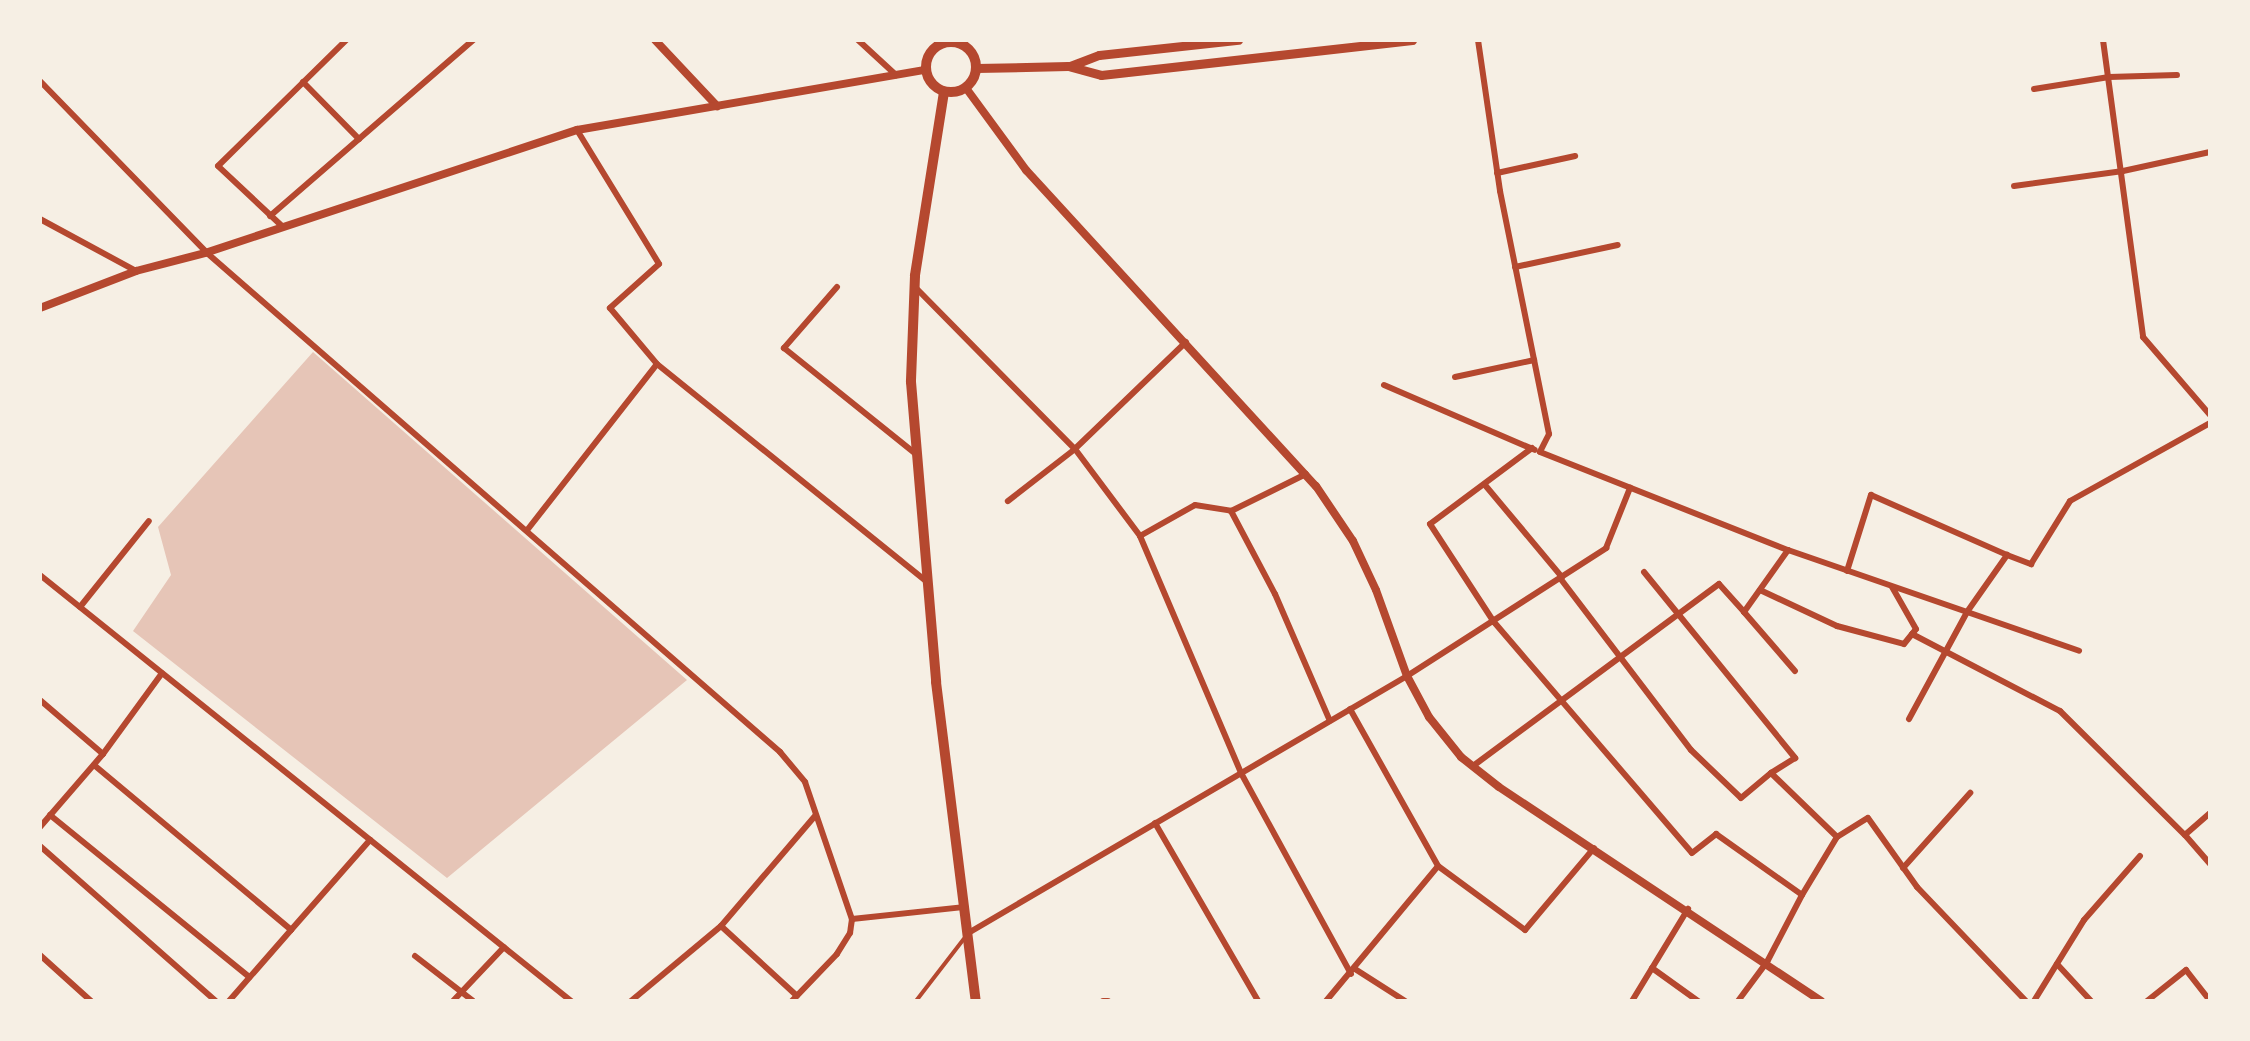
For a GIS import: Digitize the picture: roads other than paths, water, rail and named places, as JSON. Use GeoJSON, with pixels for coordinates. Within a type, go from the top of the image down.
{"type":"FeatureCollection","features":[{"type":"Feature","properties":{"kind":"highway"},"geometry":{"type":"LineString","coordinates":[[952,41],[971,52],[976,68],[966,88],[944,92],[934,87],[925,70],[930,52],[952,41]]}},
{"type":"Feature","properties":{"kind":"highway"},"geometry":{"type":"LineString","coordinates":[[944,92],[914,287],[911,382],[936,682],[970,932],[976,1001]]}},
{"type":"Feature","properties":{"kind":"main road"},"geometry":{"type":"LineString","coordinates":[[1068,66],[1099,55],[1238,40]]}},
{"type":"Feature","properties":{"kind":"main road"},"geometry":{"type":"LineString","coordinates":[[976,68],[1068,66],[1101,75],[1412,40]]}},
{"type":"Feature","properties":{"kind":"street"},"geometry":{"type":"LineString","coordinates":[[283,228],[218,166],[346,40]]}},
{"type":"Feature","properties":{"kind":"street"},"geometry":{"type":"LineString","coordinates":[[270,216],[473,40]]}},
{"type":"Feature","properties":{"kind":"street"},"geometry":{"type":"LineString","coordinates":[[655,40],[718,106]]}},
{"type":"Feature","properties":{"kind":"street"},"geometry":{"type":"LineString","coordinates":[[858,40],[896,75]]}},
{"type":"Feature","properties":{"kind":"street"},"geometry":{"type":"LineString","coordinates":[[1478,40],[1497,173],[1549,434],[1540,452]]}},
{"type":"Feature","properties":{"kind":"street"},"geometry":{"type":"LineString","coordinates":[[2103,40],[2123,171],[2143,337],[2210,415]]}},
{"type":"Feature","properties":{"kind":"street"},"geometry":{"type":"LineString","coordinates":[[40,308],[136,271],[207,253],[577,130],[925,70]]}},
{"type":"Feature","properties":{"kind":"street"},"geometry":{"type":"LineString","coordinates":[[2034,89],[2109,77],[2177,75]]}},
{"type":"Feature","properties":{"kind":"street"},"geometry":{"type":"LineString","coordinates":[[40,81],[207,253],[528,529],[780,751],[805,782],[852,919],[850,933],[837,954],[795,999],[721,926]]}},
{"type":"Feature","properties":{"kind":"street"},"geometry":{"type":"LineString","coordinates":[[303,82],[359,139]]}},
{"type":"Feature","properties":{"kind":"street"},"geometry":{"type":"LineString","coordinates":[[966,88],[1026,170],[1306,474],[1353,541],[1407,676],[1429,717],[1473,766],[1767,962],[1821,1001]]}},
{"type":"Feature","properties":{"kind":"street"},"geometry":{"type":"LineString","coordinates":[[577,130],[659,264],[610,308],[657,364],[928,582]]}},
{"type":"Feature","properties":{"kind":"street"},"geometry":{"type":"LineString","coordinates":[[2014,186],[2123,171],[2210,152]]}},
{"type":"Feature","properties":{"kind":"street"},"geometry":{"type":"LineString","coordinates":[[1497,173],[1575,156]]}},
{"type":"Feature","properties":{"kind":"street"},"geometry":{"type":"LineString","coordinates":[[40,219],[136,271]]}},
{"type":"Feature","properties":{"kind":"street"},"geometry":{"type":"LineString","coordinates":[[1515,267],[1618,245]]}},
{"type":"Feature","properties":{"kind":"street"},"geometry":{"type":"LineString","coordinates":[[837,287],[784,348],[917,455]]}},
{"type":"Feature","properties":{"kind":"street"},"geometry":{"type":"LineString","coordinates":[[914,287],[1075,449],[1140,536],[1241,773],[1353,972],[1405,1001]]}},
{"type":"Feature","properties":{"kind":"street"},"geometry":{"type":"LineString","coordinates":[[1008,500],[1075,449],[1186,342]]}},
{"type":"Feature","properties":{"kind":"street"},"geometry":{"type":"LineString","coordinates":[[1455,377],[1534,360]]}},
{"type":"Feature","properties":{"kind":"street"},"geometry":{"type":"LineString","coordinates":[[528,529],[657,364]]}},
{"type":"Feature","properties":{"kind":"street"},"geometry":{"type":"LineString","coordinates":[[1384,385],[1540,452],[1788,550],[2079,651]]}},
{"type":"Feature","properties":{"kind":"street"},"geometry":{"type":"LineString","coordinates":[[1847,571],[1871,495],[2031,564],[2070,501],[2210,423]]}},
{"type":"Feature","properties":{"kind":"street"},"geometry":{"type":"LineString","coordinates":[[1532,448],[1430,524],[1494,621],[1692,853],[1716,834],[1802,895]]}},
{"type":"Feature","properties":{"kind":"street"},"geometry":{"type":"LineString","coordinates":[[1140,536],[1195,505],[1231,511],[1306,474]]}},
{"type":"Feature","properties":{"kind":"street"},"geometry":{"type":"LineString","coordinates":[[1485,485],[1561,577],[1691,750],[1741,798],[1771,773],[1795,758],[1644,572]]}},
{"type":"Feature","properties":{"kind":"street"},"geometry":{"type":"LineString","coordinates":[[970,932],[1407,676],[1606,548],[1630,488]]}},
{"type":"Feature","properties":{"kind":"street"},"geometry":{"type":"LineString","coordinates":[[1231,511],[1275,594],[1330,720]]}},
{"type":"Feature","properties":{"kind":"street"},"geometry":{"type":"LineString","coordinates":[[80,607],[149,521]]}},
{"type":"Feature","properties":{"kind":"street"},"geometry":{"type":"LineString","coordinates":[[1744,612],[1788,550]]}},
{"type":"Feature","properties":{"kind":"street"},"geometry":{"type":"LineString","coordinates":[[1909,719],[1967,612],[2007,555]]}},
{"type":"Feature","properties":{"kind":"street"},"geometry":{"type":"LineString","coordinates":[[40,575],[567,1000]]}},
{"type":"Feature","properties":{"kind":"street"},"geometry":{"type":"LineString","coordinates":[[1473,766],[1678,611],[1719,584],[1795,671]]}},
{"type":"Feature","properties":{"kind":"street"},"geometry":{"type":"LineString","coordinates":[[1760,590],[1850,629],[1904,644],[1916,629],[1892,586]]}},
{"type":"Feature","properties":{"kind":"street"},"geometry":{"type":"LineString","coordinates":[[1912,634],[2060,711],[2185,835],[2210,864]]}},
{"type":"Feature","properties":{"kind":"street"},"geometry":{"type":"LineString","coordinates":[[40,827],[103,754],[162,673]]}},
{"type":"Feature","properties":{"kind":"street"},"geometry":{"type":"LineString","coordinates":[[40,700],[103,754]]}},
{"type":"Feature","properties":{"kind":"street"},"geometry":{"type":"LineString","coordinates":[[1350,709],[1438,866],[1525,930],[1594,847]]}},
{"type":"Feature","properties":{"kind":"street"},"geometry":{"type":"LineString","coordinates":[[94,765],[291,930]]}},
{"type":"Feature","properties":{"kind":"street"},"geometry":{"type":"LineString","coordinates":[[1771,773],[1836,837]]}},
{"type":"Feature","properties":{"kind":"street"},"geometry":{"type":"LineString","coordinates":[[1903,868],[1970,793]]}},
{"type":"Feature","properties":{"kind":"street"},"geometry":{"type":"LineString","coordinates":[[2185,835],[2210,813]]}},
{"type":"Feature","properties":{"kind":"street"},"geometry":{"type":"LineString","coordinates":[[50,815],[249,977]]}},
{"type":"Feature","properties":{"kind":"street"},"geometry":{"type":"LineString","coordinates":[[631,1001],[721,926],[816,816]]}},
{"type":"Feature","properties":{"kind":"street"},"geometry":{"type":"LineString","coordinates":[[1738,1001],[1767,962],[1836,837],[1868,818],[1903,868],[2021,999]]}},
{"type":"Feature","properties":{"kind":"street"},"geometry":{"type":"LineString","coordinates":[[1155,823],[1258,1001]]}},
{"type":"Feature","properties":{"kind":"street"},"geometry":{"type":"LineString","coordinates":[[229,1001],[370,840]]}},
{"type":"Feature","properties":{"kind":"street"},"geometry":{"type":"LineString","coordinates":[[40,846],[216,1001]]}},
{"type":"Feature","properties":{"kind":"street"},"geometry":{"type":"LineString","coordinates":[[2034,1001],[2084,920],[2140,856]]}},
{"type":"Feature","properties":{"kind":"street"},"geometry":{"type":"LineString","coordinates":[[1326,1001],[1353,972],[1438,866]]}},
{"type":"Feature","properties":{"kind":"street"},"geometry":{"type":"LineString","coordinates":[[852,919],[965,907]]}},
{"type":"Feature","properties":{"kind":"street"},"geometry":{"type":"LineString","coordinates":[[1632,1001],[1688,909]]}},
{"type":"Feature","properties":{"kind":"street"},"geometry":{"type":"LineString","coordinates":[[453,1001],[504,947]]}},
{"type":"Feature","properties":{"kind":"street"},"geometry":{"type":"LineString","coordinates":[[40,954],[91,1001]]}},
{"type":"Feature","properties":{"kind":"street"},"geometry":{"type":"LineString","coordinates":[[415,956],[473,1001]]}},
{"type":"Feature","properties":{"kind":"street"},"geometry":{"type":"LineString","coordinates":[[2057,964],[2091,1001]]}},
{"type":"Feature","properties":{"kind":"street"},"geometry":{"type":"LineString","coordinates":[[1652,968],[1698,1001]]}},
{"type":"Feature","properties":{"kind":"street"},"geometry":{"type":"LineString","coordinates":[[2147,1001],[2186,970],[2210,1001]]}},
{"type":"Feature","properties":{"kind":"lane"},"geometry":{"type":"LineString","coordinates":[[916,1001],[970,932]]}}]}
